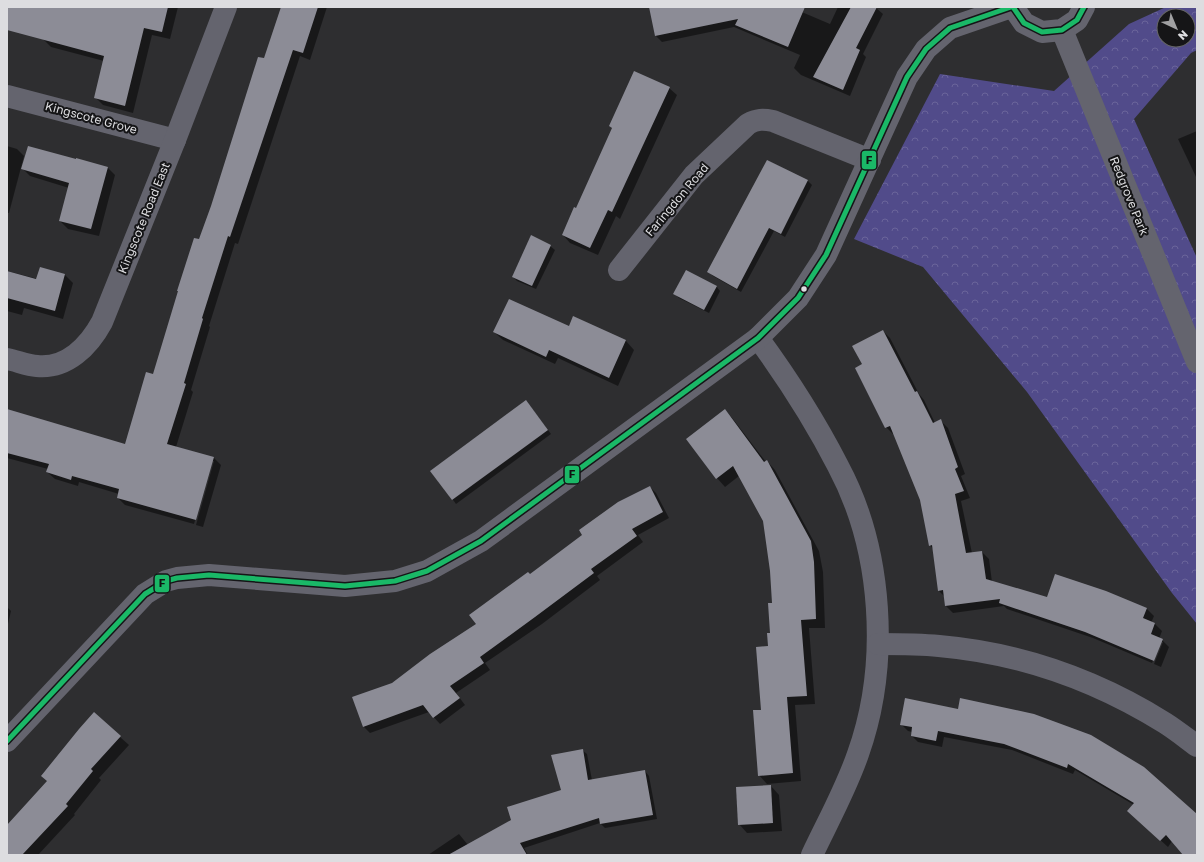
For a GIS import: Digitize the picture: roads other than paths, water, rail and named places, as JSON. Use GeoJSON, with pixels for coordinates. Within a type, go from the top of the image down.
{"type":"FeatureCollection","features":[{"type":"Feature","properties":{"kind":"street","name":"Kingscote Road East"},"geometry":{"type":"LineString","coordinates":[[7,359],[37,366],[63,362],[86,346],[95,335],[102,322],[175,140],[226,7]]}},
{"type":"Feature","properties":{"kind":"street"},"geometry":{"type":"LineString","coordinates":[[7,741],[145,594],[166,581],[177,578],[209,575],[345,586],[395,581],[409,578],[427,571],[481,542],[758,338],[798,298],[826,255],[907,77],[926,49],[950,28],[1012,7],[1024,23],[1042,32],[1062,30],[1077,20],[1084,7]]}},
{"type":"Feature","properties":{"kind":"street","name":"Redgrove Park"},"geometry":{"type":"LineString","coordinates":[[1062,30],[1197,362]]}},
{"type":"Feature","properties":{"kind":"street","name":"Kingscote Grove"},"geometry":{"type":"LineString","coordinates":[[7,96],[175,140]]}},
{"type":"Feature","properties":{"kind":"street","name":"Faringdon Road"},"geometry":{"type":"LineString","coordinates":[[619,270],[694,175],[748,124],[756,120],[764,119],[773,121],[870,160]]}},
{"type":"Feature","properties":{"kind":"street"},"geometry":{"type":"LineString","coordinates":[[758,338],[797,393],[839,466],[865,535],[873,571],[877,607],[878,644],[875,680],[859,752],[846,786],[812,855]]}},
{"type":"Feature","properties":{"kind":"street"},"geometry":{"type":"LineString","coordinates":[[878,644],[937,645],[1005,656],[1038,664],[1082,680],[1125,700],[1165,723],[1197,746]]}}]}
